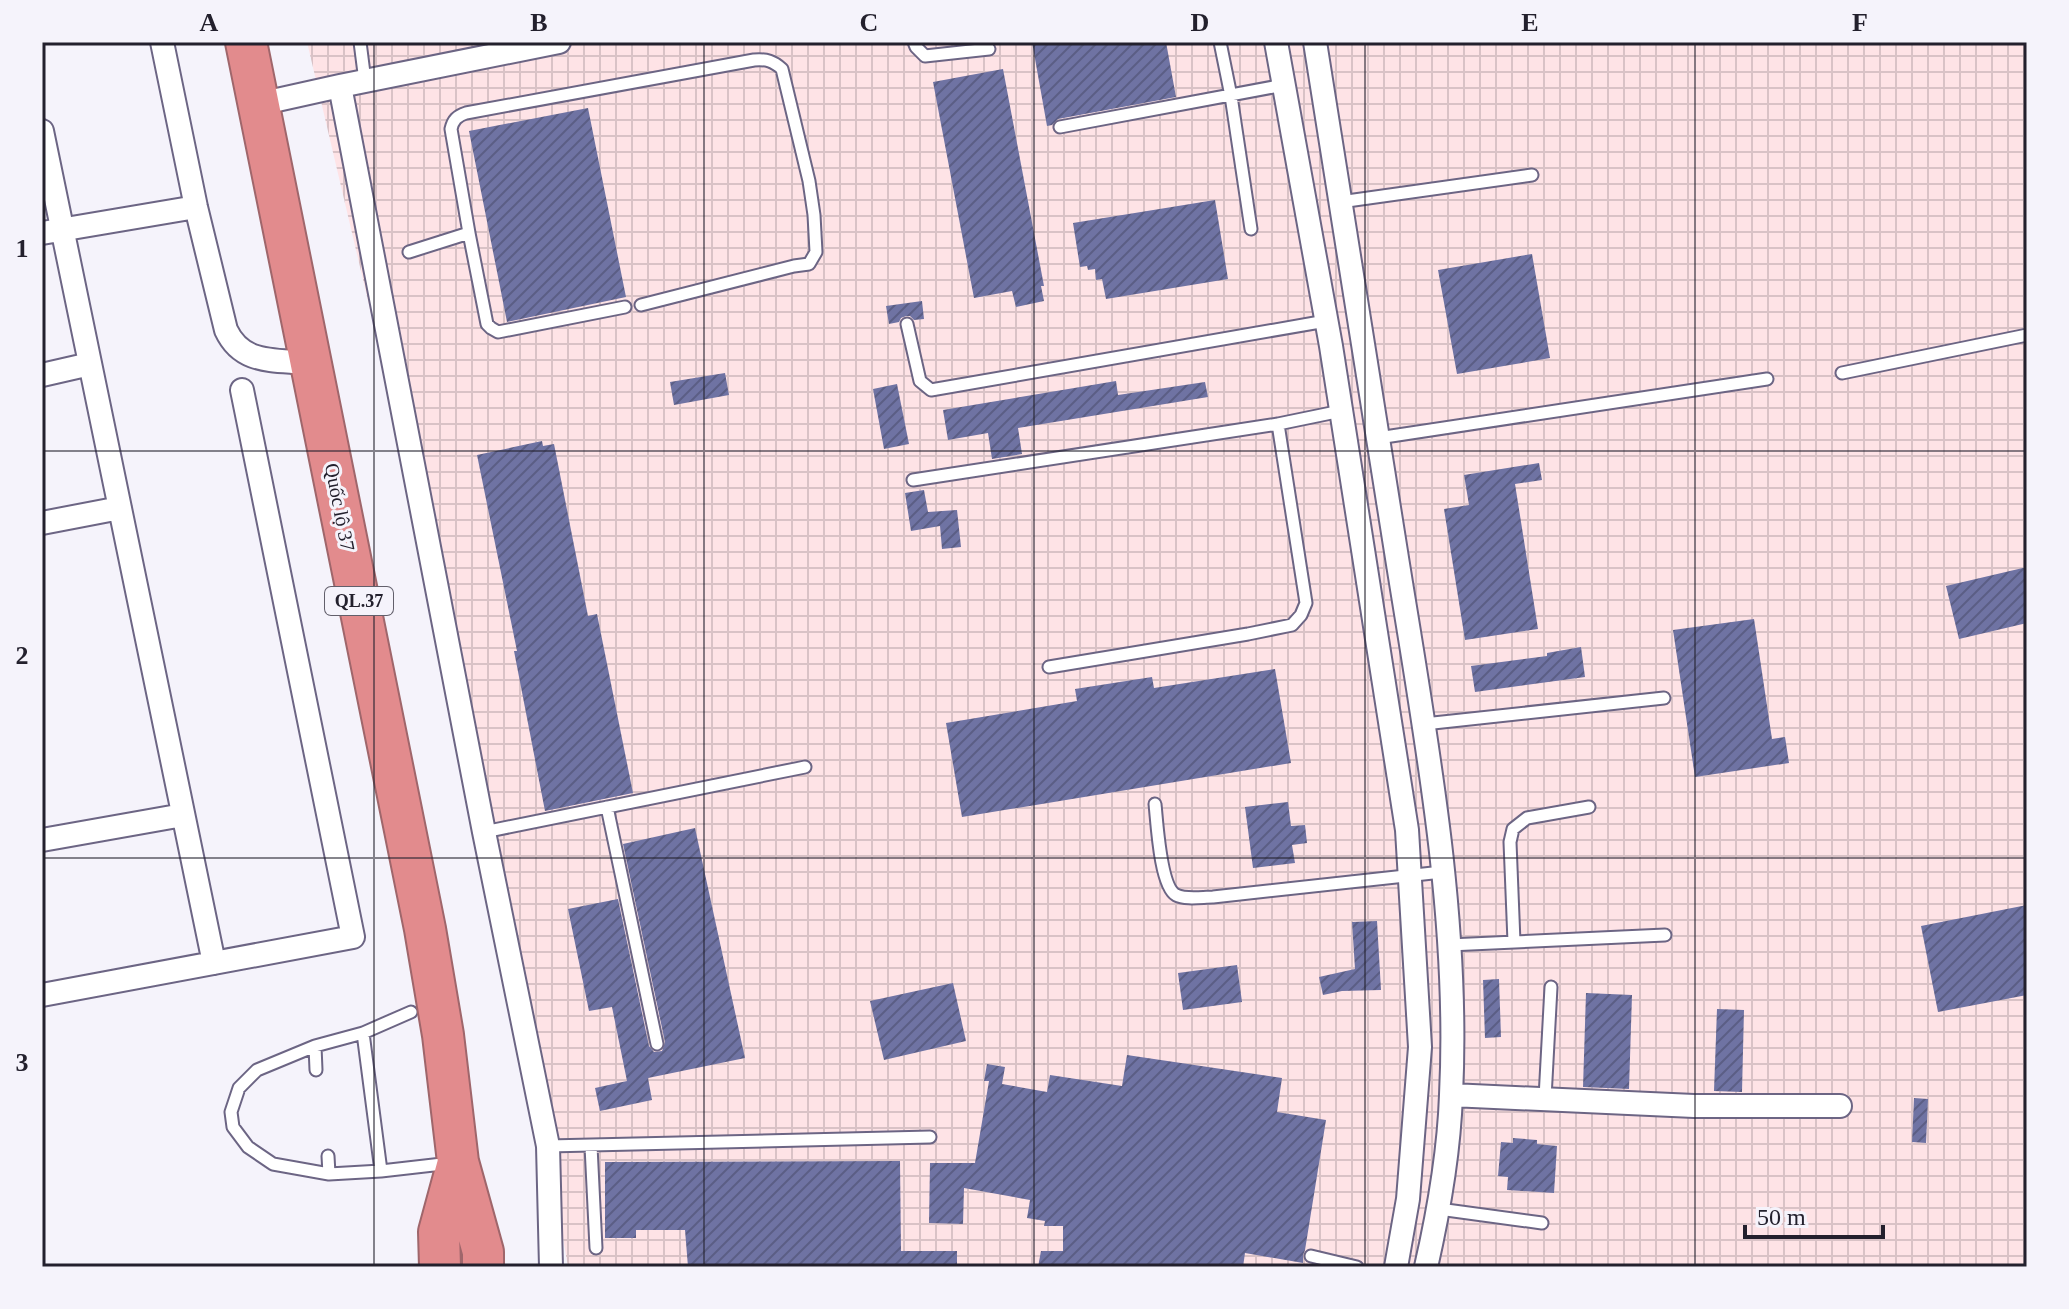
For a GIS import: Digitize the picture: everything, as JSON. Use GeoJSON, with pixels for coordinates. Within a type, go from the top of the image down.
{"type":"FeatureCollection","features":[{"type":"Feature","properties":{"kind":"highway","name":"Quốc lộ 37"},"geometry":{"type":"LineString","coordinates":[[246,42],[425,929],[443,1035],[458,1162],[483,1252],[483,1267]]}},
{"type":"Feature","properties":{"kind":"highway","name":"Quốc lộ 37"},"geometry":{"type":"LineString","coordinates":[[440,1267],[439,1232],[458,1162]]}},
{"type":"Feature","properties":{"kind":"street"},"geometry":{"type":"LineString","coordinates":[[162,42],[196,207],[226,330],[232,342],[249,355],[263,360],[295,362]]}},
{"type":"Feature","properties":{"kind":"street"},"geometry":{"type":"LineString","coordinates":[[1276,42],[1341,411],[1407,830],[1420,1047],[1408,1199],[1396,1267]]}},
{"type":"Feature","properties":{"kind":"street"},"geometry":{"type":"LineString","coordinates":[[1315,42],[1424,724],[1442,872],[1452,1019],[1451,1095],[1439,1209],[1426,1267]]}},
{"type":"Feature","properties":{"kind":"street"},"geometry":{"type":"LineString","coordinates":[[259,104],[553,43]]}},
{"type":"Feature","properties":{"kind":"street"},"geometry":{"type":"LineString","coordinates":[[340,86],[381,258],[484,832],[548,1146],[551,1267]]}},
{"type":"Feature","properties":{"kind":"street"},"geometry":{"type":"LineString","coordinates":[[42,131],[52,231],[90,364],[214,963]]}},
{"type":"Feature","properties":{"kind":"street"},"geometry":{"type":"LineString","coordinates":[[52,231],[196,207]]}},
{"type":"Feature","properties":{"kind":"street"},"geometry":{"type":"LineString","coordinates":[[42,375],[90,364]]}},
{"type":"Feature","properties":{"kind":"street"},"geometry":{"type":"LineString","coordinates":[[42,995],[353,937],[242,390]]}},
{"type":"Feature","properties":{"kind":"street"},"geometry":{"type":"LineString","coordinates":[[42,523],[120,508]]}},
{"type":"Feature","properties":{"kind":"street"},"geometry":{"type":"LineString","coordinates":[[42,840],[183,815]]}},
{"type":"Feature","properties":{"kind":"street"},"geometry":{"type":"LineString","coordinates":[[1451,1095],[1694,1106],[1840,1106]]}},
{"type":"Feature","properties":{"kind":"lane"},"geometry":{"type":"LineString","coordinates":[[360,42],[365,81]]}},
{"type":"Feature","properties":{"kind":"lane"},"geometry":{"type":"LineString","coordinates":[[914,42],[925,56],[989,49]]}},
{"type":"Feature","properties":{"kind":"lane"},"geometry":{"type":"LineString","coordinates":[[1220,42],[1251,229]]}},
{"type":"Feature","properties":{"kind":"lane"},"geometry":{"type":"LineString","coordinates":[[625,307],[498,332],[487,324],[451,129],[453,122],[459,115],[754,60],[775,62],[782,69],[809,181],[816,252],[809,264],[641,305]]}},
{"type":"Feature","properties":{"kind":"lane"},"geometry":{"type":"LineString","coordinates":[[1060,127],[1284,85]]}},
{"type":"Feature","properties":{"kind":"lane"},"geometry":{"type":"LineString","coordinates":[[1340,202],[1532,175]]}},
{"type":"Feature","properties":{"kind":"lane"},"geometry":{"type":"LineString","coordinates":[[409,252],[469,233]]}},
{"type":"Feature","properties":{"kind":"lane"},"geometry":{"type":"LineString","coordinates":[[907,324],[920,381],[931,390],[1326,321]]}},
{"type":"Feature","properties":{"kind":"lane"},"geometry":{"type":"LineString","coordinates":[[1842,373],[2027,335]]}},
{"type":"Feature","properties":{"kind":"lane"},"geometry":{"type":"LineString","coordinates":[[1378,438],[1767,379]]}},
{"type":"Feature","properties":{"kind":"lane"},"geometry":{"type":"LineString","coordinates":[[913,480],[1278,424],[1341,411]]}},
{"type":"Feature","properties":{"kind":"lane"},"geometry":{"type":"LineString","coordinates":[[1049,667],[1292,625],[1306,603],[1278,424]]}},
{"type":"Feature","properties":{"kind":"lane"},"geometry":{"type":"LineString","coordinates":[[1424,724],[1664,698]]}},
{"type":"Feature","properties":{"kind":"lane"},"geometry":{"type":"LineString","coordinates":[[484,832],[805,767]]}},
{"type":"Feature","properties":{"kind":"lane"},"geometry":{"type":"LineString","coordinates":[[1155,804],[1165,875],[1169,889],[1176,895],[1213,897],[1442,872]]}},
{"type":"Feature","properties":{"kind":"lane"},"geometry":{"type":"LineString","coordinates":[[607,807],[657,1044]]}},
{"type":"Feature","properties":{"kind":"lane"},"geometry":{"type":"LineString","coordinates":[[1514,942],[1510,842],[1513,829],[1527,818],[1589,807]]}},
{"type":"Feature","properties":{"kind":"lane"},"geometry":{"type":"LineString","coordinates":[[1448,945],[1665,935]]}},
{"type":"Feature","properties":{"kind":"lane"},"geometry":{"type":"LineString","coordinates":[[1545,1098],[1551,987]]}},
{"type":"Feature","properties":{"kind":"lane"},"geometry":{"type":"LineString","coordinates":[[411,1012],[363,1033],[315,1046],[257,1070],[239,1088],[231,1112],[233,1127],[248,1147],[273,1164],[329,1174],[458,1162]]}},
{"type":"Feature","properties":{"kind":"lane"},"geometry":{"type":"LineString","coordinates":[[363,1033],[381,1171]]}},
{"type":"Feature","properties":{"kind":"lane"},"geometry":{"type":"LineString","coordinates":[[315,1046],[316,1070]]}},
{"type":"Feature","properties":{"kind":"lane"},"geometry":{"type":"LineString","coordinates":[[548,1146],[930,1137]]}},
{"type":"Feature","properties":{"kind":"lane"},"geometry":{"type":"LineString","coordinates":[[591,1146],[596,1248]]}},
{"type":"Feature","properties":{"kind":"lane"},"geometry":{"type":"LineString","coordinates":[[328,1156],[329,1174]]}},
{"type":"Feature","properties":{"kind":"lane"},"geometry":{"type":"LineString","coordinates":[[1439,1209],[1542,1223]]}},
{"type":"Feature","properties":{"kind":"lane"},"geometry":{"type":"LineString","coordinates":[[1311,1256],[1357,1267]]}},
{"type":"Feature","properties":{"kind":"shaded area"},"geometry":{"type":"Polygon","coordinates":[[[307,42],[2027,42],[2027,1267],[568,1267],[492,827],[307,42]]]}},
{"type":"Feature","properties":{"kind":"building"},"geometry":{"type":"Polygon","coordinates":[[[1032,42],[1166,42],[1176,97],[1058,119],[1047,126],[1032,42]]]}},
{"type":"Feature","properties":{"kind":"building"},"geometry":{"type":"Polygon","coordinates":[[[1003,69],[1044,286],[1041,286],[1044,301],[1016,307],[1012,291],[974,298],[933,82],[1003,69]]]}},
{"type":"Feature","properties":{"kind":"building"},"geometry":{"type":"Polygon","coordinates":[[[588,108],[626,297],[507,322],[469,131],[588,108]]]}},
{"type":"Feature","properties":{"kind":"building"},"geometry":{"type":"Polygon","coordinates":[[[1215,200],[1228,279],[1106,299],[1102,279],[1096,280],[1095,269],[1080,267],[1073,223],[1215,200]]]}},
{"type":"Feature","properties":{"kind":"building"},"geometry":{"type":"Polygon","coordinates":[[[1532,254],[1550,358],[1457,374],[1438,270],[1532,254]]]}},
{"type":"Feature","properties":{"kind":"building"},"geometry":{"type":"Polygon","coordinates":[[[922,301],[924,319],[914,320],[906,316],[899,322],[889,324],[886,306],[922,301]]]}},
{"type":"Feature","properties":{"kind":"building"},"geometry":{"type":"Polygon","coordinates":[[[725,373],[729,395],[674,405],[670,382],[725,373]]]}},
{"type":"Feature","properties":{"kind":"building"},"geometry":{"type":"Polygon","coordinates":[[[1116,381],[1118,395],[1205,382],[1208,397],[1018,428],[1022,454],[992,459],[988,433],[948,440],[943,410],[1116,381]]]}},
{"type":"Feature","properties":{"kind":"building"},"geometry":{"type":"Polygon","coordinates":[[[897,384],[909,444],[884,449],[873,389],[897,384]]]}},
{"type":"Feature","properties":{"kind":"building"},"geometry":{"type":"Polygon","coordinates":[[[542,441],[543,446],[554,444],[588,616],[597,614],[633,793],[545,811],[514,651],[517,651],[477,455],[542,441]]]}},
{"type":"Feature","properties":{"kind":"building"},"geometry":{"type":"Polygon","coordinates":[[[1539,463],[1542,480],[1515,484],[1538,629],[1465,640],[1444,509],[1469,505],[1464,475],[1539,463]]]}},
{"type":"Feature","properties":{"kind":"building"},"geometry":{"type":"Polygon","coordinates":[[[924,490],[928,512],[957,510],[961,547],[942,549],[940,526],[911,531],[905,493],[924,490]]]}},
{"type":"Feature","properties":{"kind":"building"},"geometry":{"type":"Polygon","coordinates":[[[2027,567],[2027,623],[1959,639],[1946,586],[2027,567]]]}},
{"type":"Feature","properties":{"kind":"building"},"geometry":{"type":"Polygon","coordinates":[[[1754,619],[1772,739],[1785,737],[1789,763],[1695,777],[1673,630],[1754,619]]]}},
{"type":"Feature","properties":{"kind":"building"},"geometry":{"type":"Polygon","coordinates":[[[1581,647],[1585,677],[1475,692],[1471,666],[1547,656],[1547,653],[1581,647]]]}},
{"type":"Feature","properties":{"kind":"building"},"geometry":{"type":"Polygon","coordinates":[[[1275,669],[1291,763],[962,817],[946,723],[1077,701],[1075,689],[1152,677],[1154,688],[1275,669]]]}},
{"type":"Feature","properties":{"kind":"building"},"geometry":{"type":"Polygon","coordinates":[[[1288,802],[1291,826],[1305,825],[1307,843],[1292,845],[1295,863],[1253,868],[1245,807],[1288,802]]]}},
{"type":"Feature","properties":{"kind":"building"},"geometry":{"type":"Polygon","coordinates":[[[695,828],[745,1058],[648,1078],[652,1100],[600,1111],[595,1088],[627,1081],[612,1007],[589,1011],[568,909],[618,899],[649,1046],[654,1052],[662,1051],[665,1042],[623,844],[695,828]]]}},
{"type":"Feature","properties":{"kind":"building"},"geometry":{"type":"Polygon","coordinates":[[[2027,905],[2027,995],[1938,1012],[1921,926],[2027,905]]]}},
{"type":"Feature","properties":{"kind":"building"},"geometry":{"type":"Polygon","coordinates":[[[1377,921],[1381,990],[1323,995],[1319,977],[1355,969],[1352,922],[1377,921]]]}},
{"type":"Feature","properties":{"kind":"building"},"geometry":{"type":"Polygon","coordinates":[[[1237,965],[1242,1002],[1183,1010],[1178,973],[1237,965]]]}},
{"type":"Feature","properties":{"kind":"building"},"geometry":{"type":"Polygon","coordinates":[[[1499,979],[1501,1037],[1485,1038],[1483,980],[1499,979]]]}},
{"type":"Feature","properties":{"kind":"building"},"geometry":{"type":"Polygon","coordinates":[[[953,983],[966,1041],[884,1060],[870,1001],[953,983]]]}},
{"type":"Feature","properties":{"kind":"building"},"geometry":{"type":"Polygon","coordinates":[[[1586,993],[1632,995],[1629,1089],[1583,1087],[1586,993]]]}},
{"type":"Feature","properties":{"kind":"building"},"geometry":{"type":"Polygon","coordinates":[[[1717,1009],[1744,1010],[1742,1092],[1714,1091],[1717,1009]]]}},
{"type":"Feature","properties":{"kind":"building"},"geometry":{"type":"Polygon","coordinates":[[[1127,1055],[1282,1078],[1277,1112],[1326,1120],[1303,1263],[1245,1253],[1243,1267],[1038,1267],[1041,1251],[1063,1251],[1063,1226],[1044,1226],[1045,1221],[1027,1218],[1030,1200],[964,1188],[963,1224],[929,1223],[930,1163],[975,1163],[989,1081],[984,1081],[987,1064],[1005,1067],[1002,1084],[1047,1092],[1050,1075],[1122,1086],[1127,1055]]]}},
{"type":"Feature","properties":{"kind":"building"},"geometry":{"type":"Polygon","coordinates":[[[1914,1098],[1928,1099],[1926,1143],[1912,1142],[1914,1098]]]}},
{"type":"Feature","properties":{"kind":"building"},"geometry":{"type":"Polygon","coordinates":[[[1513,1138],[1557,1146],[1554,1193],[1507,1190],[1508,1177],[1498,1176],[1501,1142],[1513,1143],[1513,1138]]]}},
{"type":"Feature","properties":{"kind":"building"},"geometry":{"type":"Polygon","coordinates":[[[900,1161],[901,1251],[957,1251],[957,1267],[688,1267],[685,1230],[636,1230],[636,1238],[605,1238],[605,1162],[900,1161]]]}}]}
